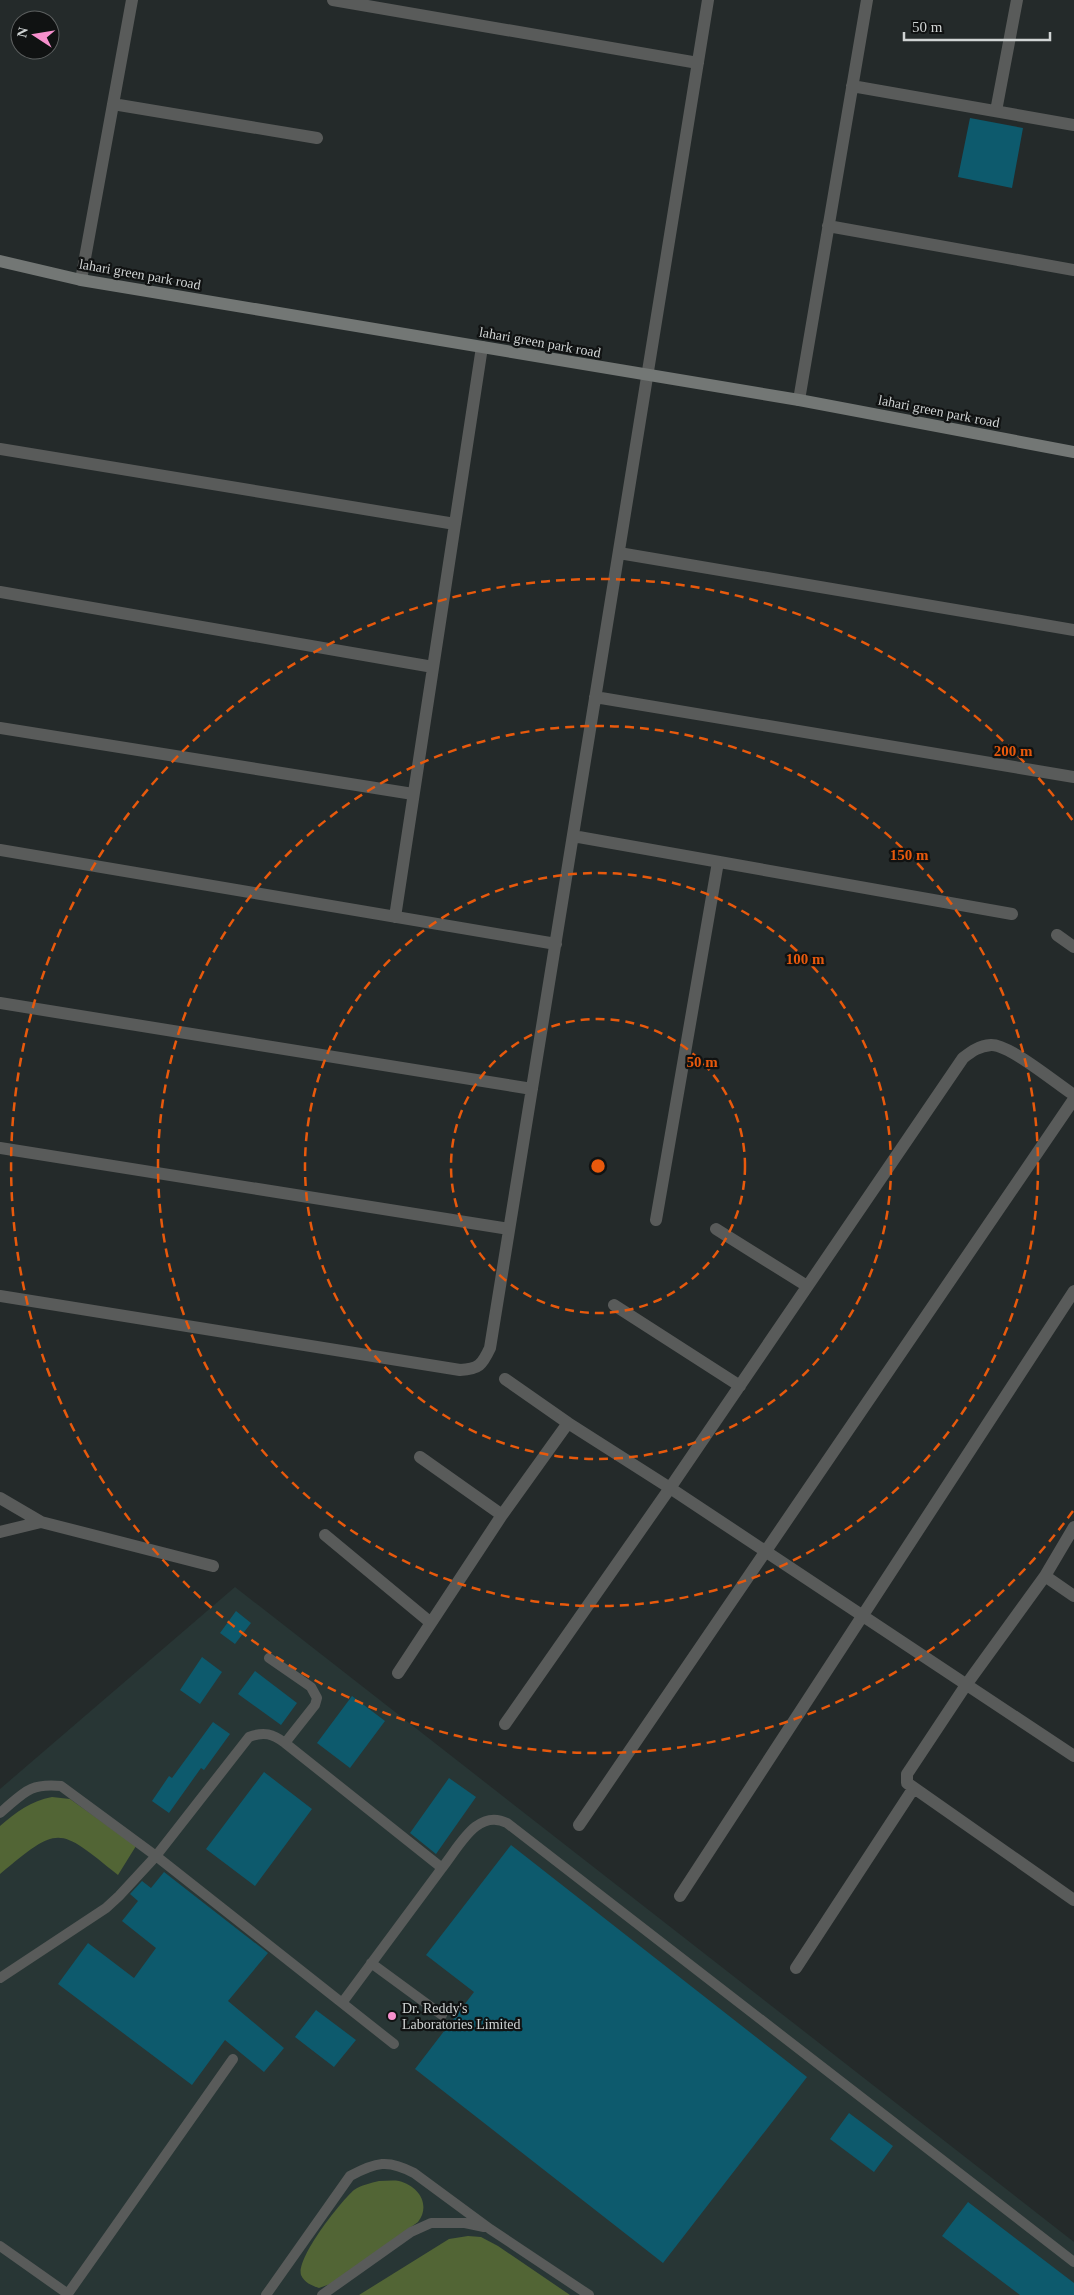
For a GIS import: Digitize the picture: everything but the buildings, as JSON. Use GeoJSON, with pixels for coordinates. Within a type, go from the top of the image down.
{"type":"FeatureCollection","features":[{"type":"Feature","properties":{"kind":"street"},"geometry":{"type":"LineString","coordinates":[[81,280],[132,0]]}},
{"type":"Feature","properties":{"kind":"street"},"geometry":{"type":"LineString","coordinates":[[333,0],[698,63]]}},
{"type":"Feature","properties":{"kind":"street"},"geometry":{"type":"LineString","coordinates":[[0,1296],[460,1370],[473,1369],[483,1363],[490,1348],[510,1229],[708,0]]}},
{"type":"Feature","properties":{"kind":"street"},"geometry":{"type":"LineString","coordinates":[[799,400],[867,0]]}},
{"type":"Feature","properties":{"kind":"street"},"geometry":{"type":"LineString","coordinates":[[996,111],[1018,0]]}},
{"type":"Feature","properties":{"kind":"street"},"geometry":{"type":"LineString","coordinates":[[852,86],[1074,125]]}},
{"type":"Feature","properties":{"kind":"street"},"geometry":{"type":"LineString","coordinates":[[113,104],[317,138]]}},
{"type":"Feature","properties":{"kind":"street"},"geometry":{"type":"LineString","coordinates":[[828,226],[1074,270]]}},
{"type":"Feature","properties":{"kind":"street","name":"lahari green park road"},"geometry":{"type":"LineString","coordinates":[[0,262],[81,280],[799,400],[1074,452]]}},
{"type":"Feature","properties":{"kind":"street"},"geometry":{"type":"LineString","coordinates":[[394,917],[482,347]]}},
{"type":"Feature","properties":{"kind":"street"},"geometry":{"type":"LineString","coordinates":[[0,449],[455,524]]}},
{"type":"Feature","properties":{"kind":"street"},"geometry":{"type":"LineString","coordinates":[[619,553],[1074,630]]}},
{"type":"Feature","properties":{"kind":"street"},"geometry":{"type":"LineString","coordinates":[[0,592],[433,667]]}},
{"type":"Feature","properties":{"kind":"street"},"geometry":{"type":"LineString","coordinates":[[595,697],[1074,777]]}},
{"type":"Feature","properties":{"kind":"street"},"geometry":{"type":"LineString","coordinates":[[0,728],[413,794]]}},
{"type":"Feature","properties":{"kind":"street"},"geometry":{"type":"LineString","coordinates":[[573,836],[1012,914]]}},
{"type":"Feature","properties":{"kind":"street"},"geometry":{"type":"LineString","coordinates":[[0,850],[556,944]]}},
{"type":"Feature","properties":{"kind":"street"},"geometry":{"type":"LineString","coordinates":[[656,1220],[718,862]]}},
{"type":"Feature","properties":{"kind":"street"},"geometry":{"type":"LineString","coordinates":[[1057,935],[1074,947]]}},
{"type":"Feature","properties":{"kind":"street"},"geometry":{"type":"LineString","coordinates":[[0,1003],[532,1089]]}},
{"type":"Feature","properties":{"kind":"street"},"geometry":{"type":"LineString","coordinates":[[506,1724],[740,1386],[963,1058],[976,1048],[992,1045],[1010,1051],[1074,1097],[580,1825]]}},
{"type":"Feature","properties":{"kind":"street"},"geometry":{"type":"LineString","coordinates":[[0,1148],[510,1229]]}},
{"type":"Feature","properties":{"kind":"street"},"geometry":{"type":"LineString","coordinates":[[716,1229],[807,1286]]}},
{"type":"Feature","properties":{"kind":"street"},"geometry":{"type":"LineString","coordinates":[[680,1896],[1074,1291]]}},
{"type":"Feature","properties":{"kind":"street"},"geometry":{"type":"LineString","coordinates":[[614,1305],[740,1386]]}},
{"type":"Feature","properties":{"kind":"street"},"geometry":{"type":"LineString","coordinates":[[505,1379],[568,1423],[766,1551],[1074,1756]]}},
{"type":"Feature","properties":{"kind":"street"},"geometry":{"type":"LineString","coordinates":[[398,1673],[502,1515],[568,1423]]}},
{"type":"Feature","properties":{"kind":"street"},"geometry":{"type":"LineString","coordinates":[[420,1457],[502,1515]]}},
{"type":"Feature","properties":{"kind":"street"},"geometry":{"type":"LineString","coordinates":[[0,1498],[41,1522],[213,1566]]}},
{"type":"Feature","properties":{"kind":"street"},"geometry":{"type":"LineString","coordinates":[[0,1532],[41,1522]]}},
{"type":"Feature","properties":{"kind":"street"},"geometry":{"type":"LineString","coordinates":[[1074,1527],[1044,1576],[966,1685],[907,1774],[907,1783],[913,1789],[1074,1900]]}},
{"type":"Feature","properties":{"kind":"street"},"geometry":{"type":"LineString","coordinates":[[325,1535],[432,1623]]}},
{"type":"Feature","properties":{"kind":"street"},"geometry":{"type":"LineString","coordinates":[[1044,1576],[1074,1596]]}},
{"type":"Feature","properties":{"kind":"street"},"geometry":{"type":"LineString","coordinates":[[796,1968],[913,1789]]}},
{"type":"Feature","properties":{"kind":"lane"},"geometry":{"type":"LineString","coordinates":[[270,1658],[311,1687],[317,1698],[315,1705],[285,1743]]}},
{"type":"Feature","properties":{"kind":"lane"},"geometry":{"type":"LineString","coordinates":[[0,1978],[106,1908],[156,1856],[249,1737],[260,1733],[272,1735],[285,1743],[442,1868]]}},
{"type":"Feature","properties":{"kind":"lane"},"geometry":{"type":"LineString","coordinates":[[0,1813],[27,1790],[41,1784],[61,1786],[156,1856],[394,2044]]}},
{"type":"Feature","properties":{"kind":"lane"},"geometry":{"type":"LineString","coordinates":[[342,2003],[477,1824],[488,1819],[498,1819],[507,1823],[1074,2262]]}},
{"type":"Feature","properties":{"kind":"lane"},"geometry":{"type":"LineString","coordinates":[[371,1963],[442,2015]]}},
{"type":"Feature","properties":{"kind":"lane"},"geometry":{"type":"LineString","coordinates":[[0,2246],[68,2295],[233,2059]]}},
{"type":"Feature","properties":{"kind":"lane"},"geometry":{"type":"LineString","coordinates":[[266,2295],[350,2176],[368,2166],[384,2163],[401,2166],[490,2229],[589,2295]]}},
{"type":"Feature","properties":{"kind":"lane"},"geometry":{"type":"LineString","coordinates":[[322,2295],[410,2232],[431,2222],[465,2223],[490,2229]]}},
{"type":"Feature","properties":{"kind":"shaded area","name":"Dr. Reddy's Laboratories Limited"},"geometry":{"type":"Polygon","coordinates":[[[235,1587],[1074,2242],[1074,2295],[0,2295],[0,1789],[235,1587]]]}},
{"type":"Feature","properties":{"kind":"green space"},"geometry":{"type":"Polygon","coordinates":[[[52,1797],[70,1799],[136,1846],[118,1875],[83,1848],[70,1840],[59,1838],[48,1840],[35,1846],[0,1874],[0,1826],[24,1808],[37,1801],[52,1797]]]}},
{"type":"Feature","properties":{"kind":"green space"},"geometry":{"type":"Polygon","coordinates":[[[379,2181],[399,2181],[412,2187],[417,2192],[423,2203],[422,2216],[418,2222],[333,2283],[319,2288],[308,2283],[301,2275],[301,2267],[305,2256],[321,2230],[354,2190],[363,2185],[379,2181]]]}},
{"type":"Feature","properties":{"kind":"green space"},"geometry":{"type":"Polygon","coordinates":[[[468,2236],[481,2237],[498,2246],[570,2295],[359,2295],[449,2239],[468,2236]]]}},
{"type":"Feature","properties":{"kind":"place","name":"Dr. Reddy's Laboratories Limited"},"geometry":{"type":"Point","coordinates":[392,2016]}}]}
